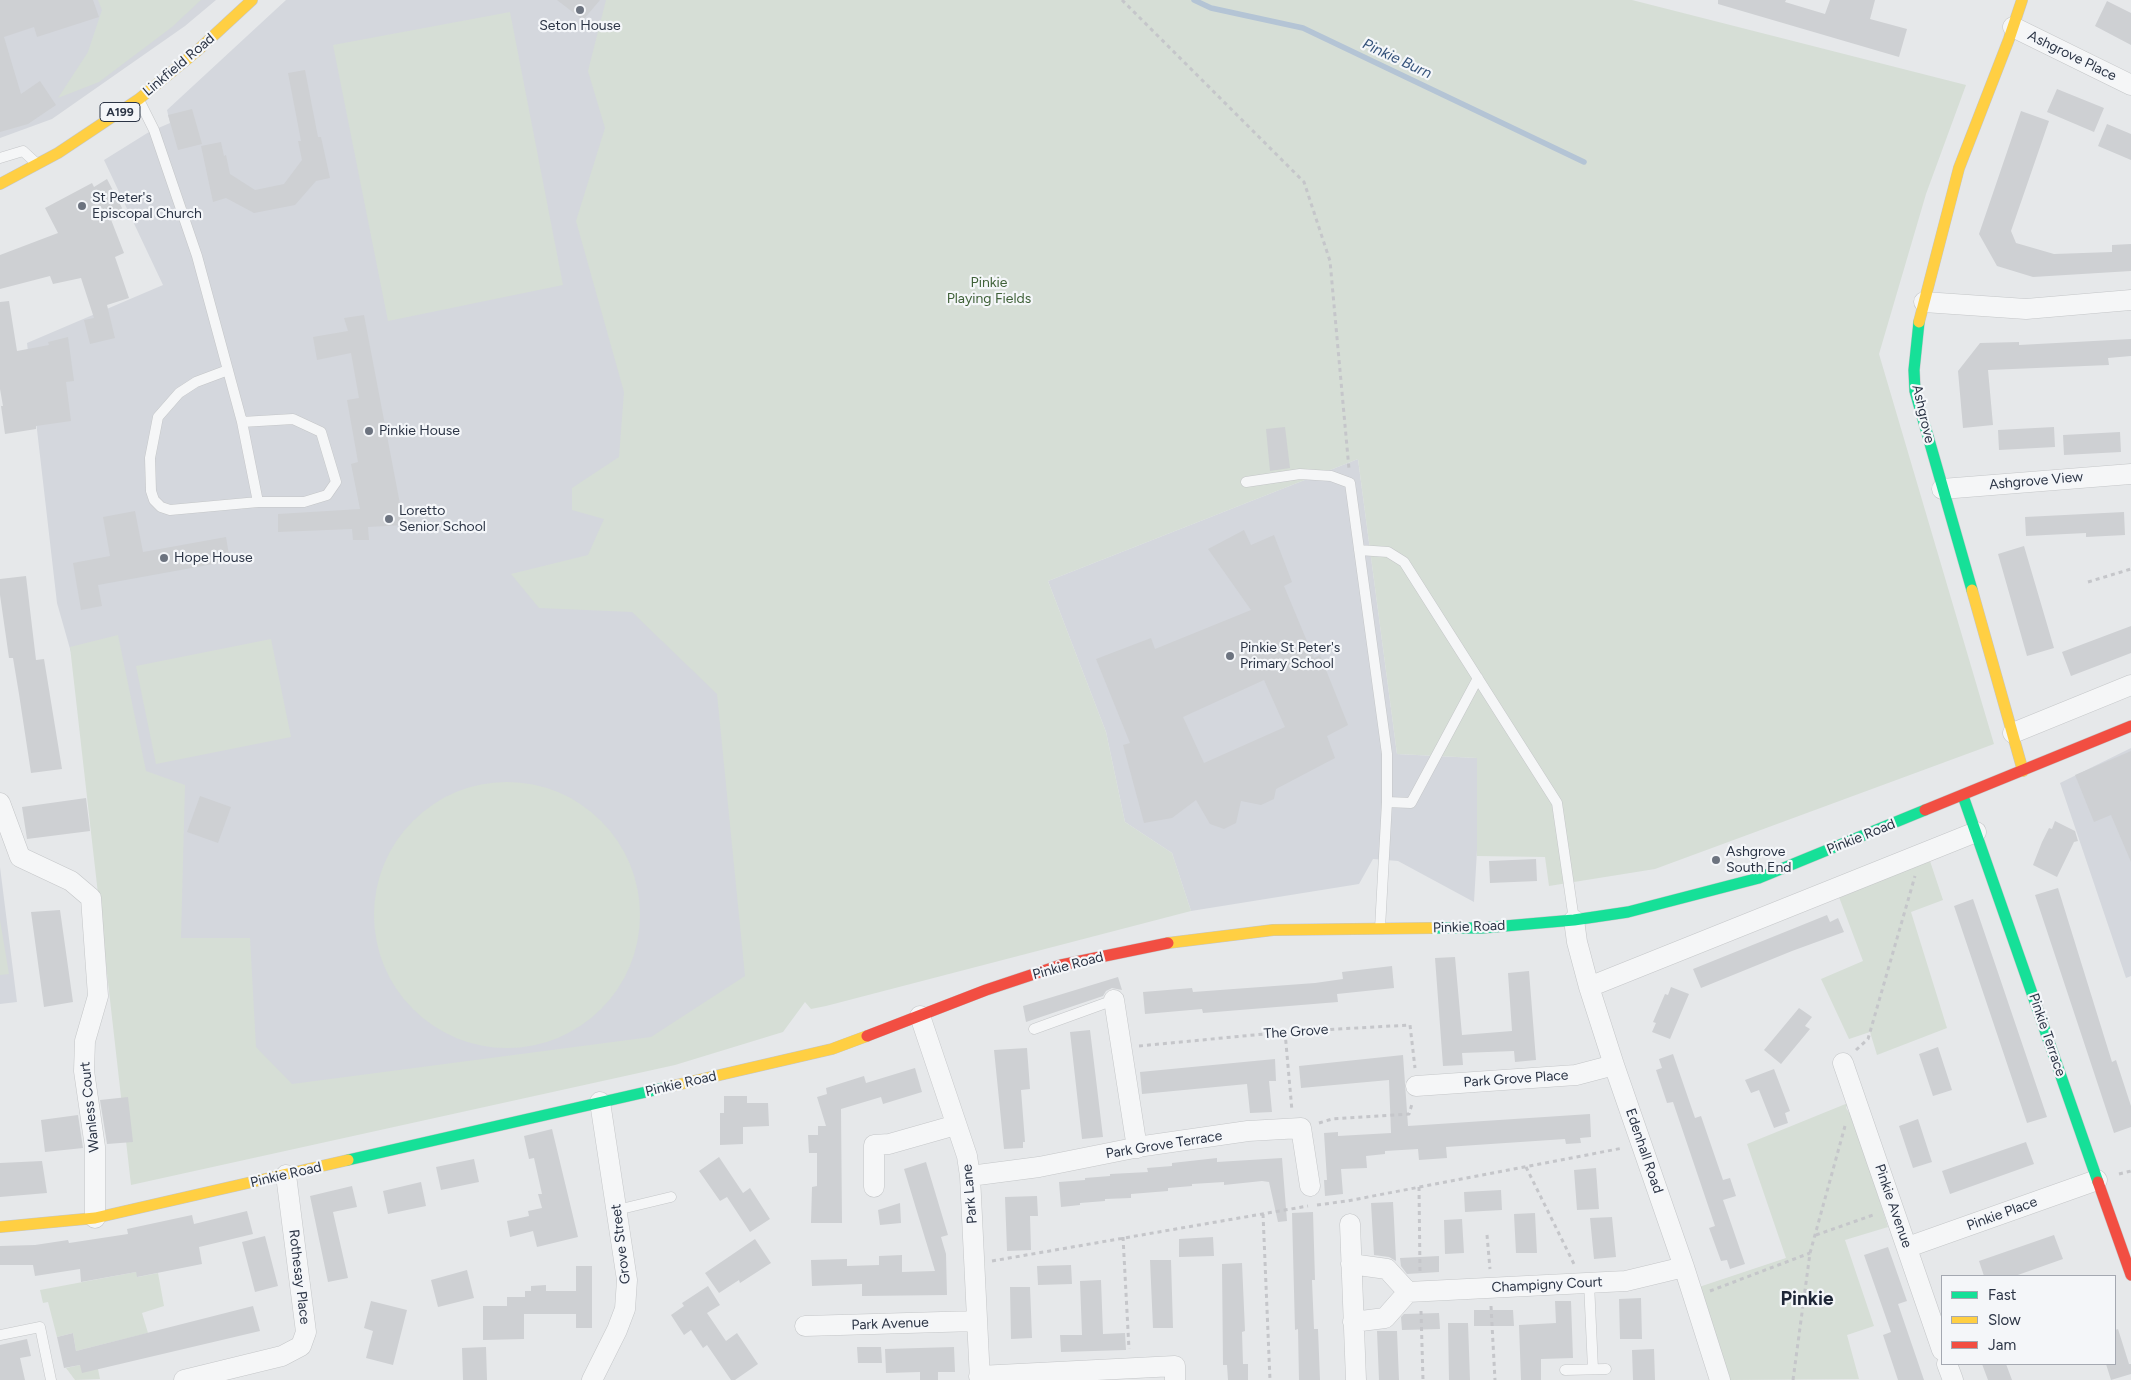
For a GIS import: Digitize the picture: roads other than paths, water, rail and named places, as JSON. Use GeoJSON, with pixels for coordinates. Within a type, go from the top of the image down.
{"type":"FeatureCollection","features":[{"type":"Feature","properties":{"kind":"main road","name":"Linkfield Road"},"geometry":{"type":"LineString","coordinates":[[0,184],[58,153],[139,99],[197,51],[252,0]]}},
{"type":"Feature","properties":{"kind":"main road","name":"Ashgrove"},"geometry":{"type":"LineString","coordinates":[[2022,0],[2014,27],[1959,168],[1924,302],[1915,361],[1915,391],[2023,772]]}},
{"type":"Feature","properties":{"kind":"main road","name":"Pinkie Road"},"geometry":{"type":"LineString","coordinates":[[0,1227],[14,1228],[95,1218],[832,1050],[986,990],[1061,965],[1161,944],[1273,930],[1482,928],[1574,920],[1628,912],[1759,878],[2023,772],[2131,726]]}},
{"type":"Feature","properties":{"kind":"main road","name":"Pinkie Terrace"},"geometry":{"type":"LineString","coordinates":[[1963,796],[2131,1275]]}},
{"type":"Feature","properties":{"kind":"street","name":"Ashgrove Place"},"geometry":{"type":"LineString","coordinates":[[2014,27],[2131,85]]}},
{"type":"Feature","properties":{"kind":"street"},"geometry":{"type":"LineString","coordinates":[[1924,302],[2026,309],[2131,300]]}},
{"type":"Feature","properties":{"kind":"street","name":"Ashgrove View"},"geometry":{"type":"LineString","coordinates":[[1942,489],[2131,474]]}},
{"type":"Feature","properties":{"kind":"street"},"geometry":{"type":"LineString","coordinates":[[2013,733],[2131,685]]}},
{"type":"Feature","properties":{"kind":"street","name":"Wanless Court"},"geometry":{"type":"LineString","coordinates":[[0,803],[20,857],[72,881],[91,898],[98,996],[85,1041],[84,1071],[95,1147],[95,1218]]}},
{"type":"Feature","properties":{"kind":"street"},"geometry":{"type":"LineString","coordinates":[[1589,987],[1976,832]]}},
{"type":"Feature","properties":{"kind":"street","name":"Edenhall Road"},"geometry":{"type":"LineString","coordinates":[[1574,920],[1577,942],[1589,987],[1684,1267],[1720,1380]]}},
{"type":"Feature","properties":{"kind":"street"},"geometry":{"type":"LineString","coordinates":[[1114,1000],[1137,1148]]}},
{"type":"Feature","properties":{"kind":"street","name":"Park Lane"},"geometry":{"type":"LineString","coordinates":[[920,1016],[966,1156],[970,1176],[980,1378]]}},
{"type":"Feature","properties":{"kind":"street","name":"Pinkie Avenue"},"geometry":{"type":"LineString","coordinates":[[1843,1063],[1941,1347]]}},
{"type":"Feature","properties":{"kind":"street","name":"Park Grove Place"},"geometry":{"type":"LineString","coordinates":[[1416,1086],[1576,1074],[1614,1065]]}},
{"type":"Feature","properties":{"kind":"street","name":"Grove Street"},"geometry":{"type":"LineString","coordinates":[[592,1380],[618,1330],[625,1309],[627,1280],[600,1102]]}},
{"type":"Feature","properties":{"kind":"street"},"geometry":{"type":"LineString","coordinates":[[874,1187],[874,1145],[889,1144],[956,1125]]}},
{"type":"Feature","properties":{"kind":"street","name":"Park Grove Terrace"},"geometry":{"type":"LineString","coordinates":[[970,1176],[1039,1167],[1137,1148],[1248,1131],[1297,1128],[1310,1186]]}},
{"type":"Feature","properties":{"kind":"street","name":"Rothesay Place"},"geometry":{"type":"LineString","coordinates":[[184,1380],[282,1356],[301,1346],[306,1332],[286,1175]]}},
{"type":"Feature","properties":{"kind":"street","name":"Pinkie Place"},"geometry":{"type":"LineString","coordinates":[[1908,1248],[2097,1180]]}},
{"type":"Feature","properties":{"kind":"street"},"geometry":{"type":"LineString","coordinates":[[1350,1224],[1356,1380]]}},
{"type":"Feature","properties":{"kind":"street"},"geometry":{"type":"LineString","coordinates":[[1351,1264],[1387,1269],[1408,1292],[1385,1318],[1354,1322]]}},
{"type":"Feature","properties":{"kind":"street","name":"Champigny Court"},"geometry":{"type":"LineString","coordinates":[[1408,1292],[1626,1281],[1684,1267]]}},
{"type":"Feature","properties":{"kind":"street","name":"Park Avenue"},"geometry":{"type":"LineString","coordinates":[[805,1326],[976,1321]]}},
{"type":"Feature","properties":{"kind":"street"},"geometry":{"type":"LineString","coordinates":[[1947,1365],[1953,1380]]}},
{"type":"Feature","properties":{"kind":"street"},"geometry":{"type":"LineString","coordinates":[[980,1378],[1174,1366],[1175,1380]]}},
{"type":"Feature","properties":{"kind":"lane"},"geometry":{"type":"LineString","coordinates":[[139,99],[154,130],[197,256],[242,422],[258,502]]}},
{"type":"Feature","properties":{"kind":"lane"},"geometry":{"type":"LineString","coordinates":[[0,158],[23,152],[37,164]]}},
{"type":"Feature","properties":{"kind":"lane"},"geometry":{"type":"LineString","coordinates":[[228,370],[196,382],[179,393],[158,417],[150,458],[150,491],[160,508],[170,510],[258,502],[304,502],[327,495],[336,482],[321,432],[293,419],[242,422]]}},
{"type":"Feature","properties":{"kind":"lane"},"geometry":{"type":"LineString","coordinates":[[1246,482],[1300,474],[1331,476],[1350,483],[1387,754],[1388,802],[1380,929]]}},
{"type":"Feature","properties":{"kind":"lane"},"geometry":{"type":"LineString","coordinates":[[1359,550],[1388,552],[1404,562],[1557,803],[1574,920]]}},
{"type":"Feature","properties":{"kind":"lane"},"geometry":{"type":"LineString","coordinates":[[1388,802],[1411,803],[1478,678]]}},
{"type":"Feature","properties":{"kind":"lane"},"geometry":{"type":"LineString","coordinates":[[1034,1029],[1114,1000]]}},
{"type":"Feature","properties":{"kind":"lane"},"geometry":{"type":"LineString","coordinates":[[617,1210],[671,1197]]}},
{"type":"Feature","properties":{"kind":"lane"},"geometry":{"type":"LineString","coordinates":[[1586,1283],[1593,1369]]}},
{"type":"Feature","properties":{"kind":"lane"},"geometry":{"type":"LineString","coordinates":[[0,1335],[40,1327],[51,1380]]}},
{"type":"Feature","properties":{"kind":"lane"},"geometry":{"type":"LineString","coordinates":[[1565,1370],[1606,1369]]}},
{"type":"Feature","properties":{"kind":"waterway","name":"Pinkie Burn"},"geometry":{"type":"LineString","coordinates":[[1194,0],[1211,8],[1303,28],[1584,162]]}},
{"type":"Feature","properties":{"kind":"place","name":"Seton House"},"geometry":{"type":"Point","coordinates":[580,10]}},
{"type":"Feature","properties":{"kind":"place","name":"St Peter's Episcopal Church"},"geometry":{"type":"Point","coordinates":[82,206]}},
{"type":"Feature","properties":{"kind":"place","name":"Pinkie House"},"geometry":{"type":"Point","coordinates":[369,431]}},
{"type":"Feature","properties":{"kind":"place","name":"Loretto Senior School"},"geometry":{"type":"Point","coordinates":[389,519]}},
{"type":"Feature","properties":{"kind":"place","name":"Hope House"},"geometry":{"type":"Point","coordinates":[164,558]}},
{"type":"Feature","properties":{"kind":"place","name":"Pinkie St Peter's Primary School"},"geometry":{"type":"Point","coordinates":[1230,656]}},
{"type":"Feature","properties":{"kind":"place","name":"Ashgrove South End"},"geometry":{"type":"Point","coordinates":[1716,860]}},
{"type":"Feature","properties":{"kind":"district","name":"Pinkie"},"geometry":{"type":"Point","coordinates":[1807,1299]}},
{"type":"Feature","properties":{"kind":"park label","name":"Pinkie Playing Fields"},"geometry":{"type":"Point","coordinates":[989,292]}}]}
